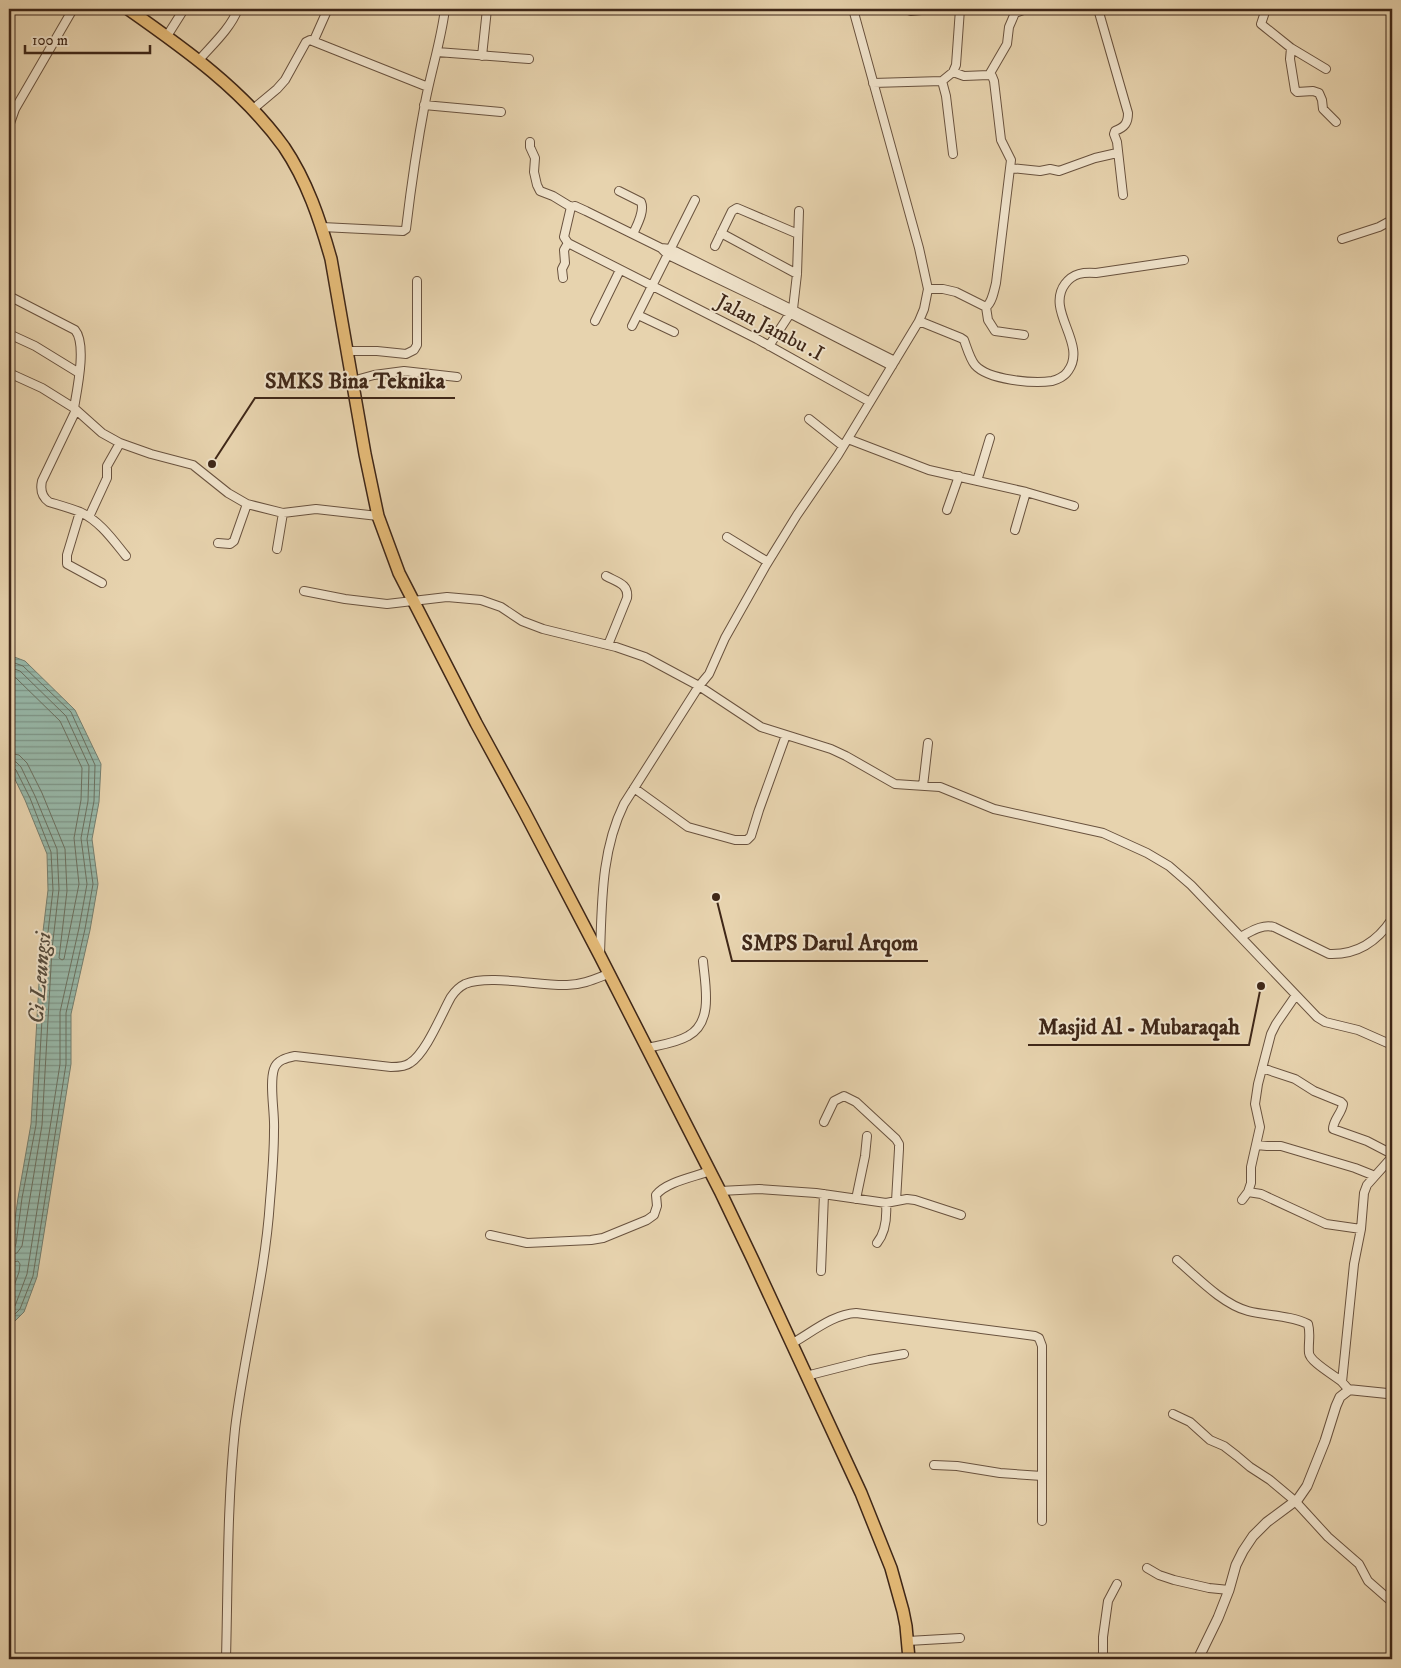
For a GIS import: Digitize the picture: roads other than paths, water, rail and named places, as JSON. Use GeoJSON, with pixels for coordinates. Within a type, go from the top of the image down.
{"type":"FeatureCollection","features":[{"type":"Feature","properties":{"kind":"main road"},"geometry":{"type":"LineString","coordinates":[[128,9],[168,36],[227,84],[284,148],[309,192],[331,259],[365,454],[378,516],[399,573],[600,956],[720,1192],[861,1493],[891,1568],[903,1611],[909,1659]]}},
{"type":"Feature","properties":{"kind":"street"},"geometry":{"type":"LineString","coordinates":[[9,126],[15,109],[73,9]]}},
{"type":"Feature","properties":{"kind":"street"},"geometry":{"type":"LineString","coordinates":[[168,36],[184,9]]}},
{"type":"Feature","properties":{"kind":"street"},"geometry":{"type":"LineString","coordinates":[[199,60],[234,20],[238,9]]}},
{"type":"Feature","properties":{"kind":"street"},"geometry":{"type":"LineString","coordinates":[[322,227],[403,231],[406,229],[424,105],[437,52],[444,9]]}},
{"type":"Feature","properties":{"kind":"street"},"geometry":{"type":"LineString","coordinates":[[482,56],[488,9]]}},
{"type":"Feature","properties":{"kind":"street"},"geometry":{"type":"LineString","coordinates":[[600,956],[603,877],[609,844],[616,821],[634,788],[699,686],[709,674],[725,638],[768,562],[848,439],[924,309],[928,289],[919,248],[853,9]]}},
{"type":"Feature","properties":{"kind":"street"},"geometry":{"type":"LineString","coordinates":[[905,9],[911,11],[932,9]]}},
{"type":"Feature","properties":{"kind":"street"},"geometry":{"type":"LineString","coordinates":[[873,83],[942,81],[953,72],[956,65],[960,9]]}},
{"type":"Feature","properties":{"kind":"street"},"geometry":{"type":"LineString","coordinates":[[1006,9],[1015,13],[1026,9]]}},
{"type":"Feature","properties":{"kind":"street"},"geometry":{"type":"LineString","coordinates":[[1098,9],[1128,113],[1128,121],[1125,125],[1115,130],[1114,134],[1117,142],[1122,195]]}},
{"type":"Feature","properties":{"kind":"street"},"geometry":{"type":"LineString","coordinates":[[1266,9],[1260,24],[1291,48],[1326,68]]}},
{"type":"Feature","properties":{"kind":"street"},"geometry":{"type":"LineString","coordinates":[[314,40],[326,13]]}},
{"type":"Feature","properties":{"kind":"street"},"geometry":{"type":"LineString","coordinates":[[989,75],[1007,44],[1009,27],[1015,13]]}},
{"type":"Feature","properties":{"kind":"street"},"geometry":{"type":"LineString","coordinates":[[252,110],[277,89],[291,70],[306,42],[310,40],[428,87]]}},
{"type":"Feature","properties":{"kind":"street"},"geometry":{"type":"LineString","coordinates":[[1291,48],[1290,59],[1295,90],[1318,93],[1322,100],[1323,109],[1336,122]]}},
{"type":"Feature","properties":{"kind":"street"},"geometry":{"type":"LineString","coordinates":[[437,52],[529,59]]}},
{"type":"Feature","properties":{"kind":"street"},"geometry":{"type":"LineString","coordinates":[[953,72],[964,76],[992,76],[1001,140],[1010,156],[996,284],[989,305],[986,307]]}},
{"type":"Feature","properties":{"kind":"street"},"geometry":{"type":"LineString","coordinates":[[942,81],[946,96],[953,154]]}},
{"type":"Feature","properties":{"kind":"street"},"geometry":{"type":"LineString","coordinates":[[424,105],[500,112]]}},
{"type":"Feature","properties":{"kind":"street"},"geometry":{"type":"LineString","coordinates":[[530,142],[536,162],[534,172],[540,191],[553,196],[571,207],[581,208],[893,364]]}},
{"type":"Feature","properties":{"kind":"street"},"geometry":{"type":"LineString","coordinates":[[1010,168],[1059,171],[1095,158],[1117,153]]}},
{"type":"Feature","properties":{"kind":"street"},"geometry":{"type":"LineString","coordinates":[[619,191],[640,202],[642,205],[633,234]]}},
{"type":"Feature","properties":{"kind":"street"},"geometry":{"type":"LineString","coordinates":[[632,326],[695,200]]}},
{"type":"Feature","properties":{"kind":"street"},"geometry":{"type":"LineString","coordinates":[[563,278],[564,250],[568,243],[564,237],[571,207]]}},
{"type":"Feature","properties":{"kind":"street"},"geometry":{"type":"LineString","coordinates":[[715,246],[732,211],[737,208],[798,234]]}},
{"type":"Feature","properties":{"kind":"street"},"geometry":{"type":"LineString","coordinates":[[769,346],[792,312],[797,274],[799,211]]}},
{"type":"Feature","properties":{"kind":"street"},"geometry":{"type":"LineString","coordinates":[[1342,238],[1378,227],[1392,220]]}},
{"type":"Feature","properties":{"kind":"street"},"geometry":{"type":"LineString","coordinates":[[722,233],[797,274]]}},
{"type":"Feature","properties":{"kind":"street","name":"Jalan Jambu .I"},"geometry":{"type":"LineString","coordinates":[[568,243],[769,346],[870,402]]}},
{"type":"Feature","properties":{"kind":"street"},"geometry":{"type":"LineString","coordinates":[[919,320],[964,340],[975,365],[987,372],[1024,381],[1054,381],[1069,371],[1073,359],[1073,349],[1060,301],[1063,286],[1068,280],[1074,275],[1083,272],[1096,273],[1184,260]]}},
{"type":"Feature","properties":{"kind":"street"},"geometry":{"type":"LineString","coordinates":[[595,321],[620,270]]}},
{"type":"Feature","properties":{"kind":"street"},"geometry":{"type":"LineString","coordinates":[[348,351],[378,351],[406,354],[414,350],[417,345],[417,282]]}},
{"type":"Feature","properties":{"kind":"street"},"geometry":{"type":"LineString","coordinates":[[928,289],[943,289],[956,292],[986,307]]}},
{"type":"Feature","properties":{"kind":"street"},"geometry":{"type":"LineString","coordinates":[[9,296],[75,330],[78,334],[80,348],[75,409],[40,488],[45,499],[89,517],[104,530],[126,556]]}},
{"type":"Feature","properties":{"kind":"street"},"geometry":{"type":"LineString","coordinates":[[986,307],[988,320],[995,331],[1024,335]]}},
{"type":"Feature","properties":{"kind":"street"},"geometry":{"type":"LineString","coordinates":[[638,315],[674,332]]}},
{"type":"Feature","properties":{"kind":"street"},"geometry":{"type":"LineString","coordinates":[[9,334],[34,346],[78,373]]}},
{"type":"Feature","properties":{"kind":"street"},"geometry":{"type":"LineString","coordinates":[[352,381],[374,375],[404,371],[457,377]]}},
{"type":"Feature","properties":{"kind":"street"},"geometry":{"type":"LineString","coordinates":[[9,373],[42,388],[75,409],[102,433],[120,443],[151,454],[193,465],[247,504],[283,513],[316,509],[378,516]]}},
{"type":"Feature","properties":{"kind":"street"},"geometry":{"type":"LineString","coordinates":[[809,419],[843,446]]}},
{"type":"Feature","properties":{"kind":"street"},"geometry":{"type":"LineString","coordinates":[[977,481],[990,438]]}},
{"type":"Feature","properties":{"kind":"street"},"geometry":{"type":"LineString","coordinates":[[848,439],[929,470],[1026,492],[1074,506]]}},
{"type":"Feature","properties":{"kind":"street"},"geometry":{"type":"LineString","coordinates":[[89,517],[107,478],[107,466],[120,443]]}},
{"type":"Feature","properties":{"kind":"street"},"geometry":{"type":"LineString","coordinates":[[947,510],[958,476]]}},
{"type":"Feature","properties":{"kind":"street"},"geometry":{"type":"LineString","coordinates":[[1015,530],[1026,492]]}},
{"type":"Feature","properties":{"kind":"street"},"geometry":{"type":"LineString","coordinates":[[218,543],[230,544],[234,541],[247,504]]}},
{"type":"Feature","properties":{"kind":"street"},"geometry":{"type":"LineString","coordinates":[[80,512],[67,555],[67,564],[102,583]]}},
{"type":"Feature","properties":{"kind":"street"},"geometry":{"type":"LineString","coordinates":[[277,549],[283,513]]}},
{"type":"Feature","properties":{"kind":"street"},"geometry":{"type":"LineString","coordinates":[[727,537],[768,562]]}},
{"type":"Feature","properties":{"kind":"street"},"geometry":{"type":"LineString","coordinates":[[606,576],[624,585],[628,592],[608,645]]}},
{"type":"Feature","properties":{"kind":"street"},"geometry":{"type":"LineString","coordinates":[[304,591],[378,603],[402,603],[413,600],[447,597],[481,600],[501,608],[522,621],[543,629],[608,645],[645,658],[699,686],[761,727],[831,749],[895,784],[947,789],[1013,814],[1103,833],[1147,853],[1169,866],[1191,885],[1242,936],[1296,995],[1325,1022],[1358,1030],[1392,1045]]}},
{"type":"Feature","properties":{"kind":"street"},"geometry":{"type":"LineString","coordinates":[[634,788],[688,827],[735,840],[748,840],[786,735]]}},
{"type":"Feature","properties":{"kind":"street"},"geometry":{"type":"LineString","coordinates":[[923,786],[928,743]]}},
{"type":"Feature","properties":{"kind":"street"},"geometry":{"type":"LineString","coordinates":[[1242,936],[1267,925],[1280,929],[1328,954],[1337,955],[1360,950],[1378,936],[1392,920]]}},
{"type":"Feature","properties":{"kind":"street"},"geometry":{"type":"LineString","coordinates":[[647,1048],[687,1037],[699,1026],[706,1006],[704,962]]}},
{"type":"Feature","properties":{"kind":"street"},"geometry":{"type":"LineString","coordinates":[[226,1659],[229,1536],[236,1429],[270,1206],[274,1129],[272,1079],[277,1063],[295,1056],[373,1066],[401,1067],[410,1064],[424,1048],[451,997],[456,990],[464,985],[473,982],[491,981],[557,985],[578,984],[608,974]]}},
{"type":"Feature","properties":{"kind":"street"},"geometry":{"type":"LineString","coordinates":[[1242,1200],[1248,1192],[1251,1182],[1251,1167],[1260,1127],[1255,1098],[1262,1068],[1271,1034],[1296,995]]}},
{"type":"Feature","properties":{"kind":"street"},"geometry":{"type":"LineString","coordinates":[[1262,1068],[1299,1081],[1314,1091],[1341,1102],[1343,1104],[1342,1108],[1332,1129],[1366,1141],[1392,1155],[1367,1185],[1364,1194],[1361,1229],[1354,1264],[1342,1382]]}},
{"type":"Feature","properties":{"kind":"street"},"geometry":{"type":"LineString","coordinates":[[824,1122],[834,1101],[844,1096],[856,1102],[896,1139],[899,1149],[896,1201]]}},
{"type":"Feature","properties":{"kind":"street"},"geometry":{"type":"LineString","coordinates":[[856,1199],[868,1136]]}},
{"type":"Feature","properties":{"kind":"street"},"geometry":{"type":"LineString","coordinates":[[1256,1144],[1281,1146],[1355,1168],[1375,1176]]}},
{"type":"Feature","properties":{"kind":"street"},"geometry":{"type":"LineString","coordinates":[[490,1235],[527,1243],[603,1238],[647,1220],[654,1215],[657,1206],[656,1195],[666,1186],[710,1171]]}},
{"type":"Feature","properties":{"kind":"street"},"geometry":{"type":"LineString","coordinates":[[720,1192],[759,1189],[824,1194],[886,1203],[907,1199],[961,1215]]}},
{"type":"Feature","properties":{"kind":"street"},"geometry":{"type":"LineString","coordinates":[[1248,1192],[1261,1194],[1326,1224],[1361,1229]]}},
{"type":"Feature","properties":{"kind":"street"},"geometry":{"type":"LineString","coordinates":[[821,1271],[824,1194]]}},
{"type":"Feature","properties":{"kind":"street"},"geometry":{"type":"LineString","coordinates":[[877,1243],[881,1239],[885,1228],[886,1203]]}},
{"type":"Feature","properties":{"kind":"street"},"geometry":{"type":"LineString","coordinates":[[1177,1260],[1209,1288],[1238,1308],[1298,1320],[1308,1324],[1311,1359],[1342,1382],[1349,1390]]}},
{"type":"Feature","properties":{"kind":"street"},"geometry":{"type":"LineString","coordinates":[[791,1344],[835,1319],[856,1313],[1039,1338],[1042,1346],[1042,1521]]}},
{"type":"Feature","properties":{"kind":"street"},"geometry":{"type":"LineString","coordinates":[[806,1376],[869,1360],[904,1354]]}},
{"type":"Feature","properties":{"kind":"street"},"geometry":{"type":"LineString","coordinates":[[1198,1659],[1230,1590],[1236,1565],[1253,1536],[1267,1522],[1295,1501],[1307,1486],[1315,1469],[1340,1397],[1349,1390],[1392,1394]]}},
{"type":"Feature","properties":{"kind":"street"},"geometry":{"type":"LineString","coordinates":[[1173,1414],[1190,1422],[1210,1440],[1224,1446],[1295,1501],[1328,1537],[1359,1564],[1368,1581],[1392,1602]]}},
{"type":"Feature","properties":{"kind":"street"},"geometry":{"type":"LineString","coordinates":[[934,1465],[1042,1476]]}},
{"type":"Feature","properties":{"kind":"street"},"geometry":{"type":"LineString","coordinates":[[1147,1568],[1174,1580],[1209,1588],[1230,1590]]}},
{"type":"Feature","properties":{"kind":"street"},"geometry":{"type":"LineString","coordinates":[[1103,1659],[1103,1637],[1108,1602],[1117,1584]]}},
{"type":"Feature","properties":{"kind":"street"},"geometry":{"type":"LineString","coordinates":[[908,1640],[960,1638]]}},
{"type":"Feature","properties":{"kind":"water","name":"Ci Leungsi"},"geometry":{"type":"Polygon","coordinates":[[[9,655],[25,661],[75,710],[101,764],[99,802],[92,839],[98,884],[90,930],[71,1014],[71,1064],[37,1277],[24,1312],[9,1327],[9,1261],[31,1124],[41,948],[48,890],[47,854],[9,767],[9,655]]]}},
{"type":"Feature","properties":{"kind":"place","name":"SMKS Bina Teknika"},"geometry":{"type":"Point","coordinates":[212,464]}},
{"type":"Feature","properties":{"kind":"place","name":"SMPS Darul Arqom"},"geometry":{"type":"Point","coordinates":[716,897]}},
{"type":"Feature","properties":{"kind":"place","name":"Masjid Al - Mubaraqah"},"geometry":{"type":"Point","coordinates":[1261,986]}}]}
